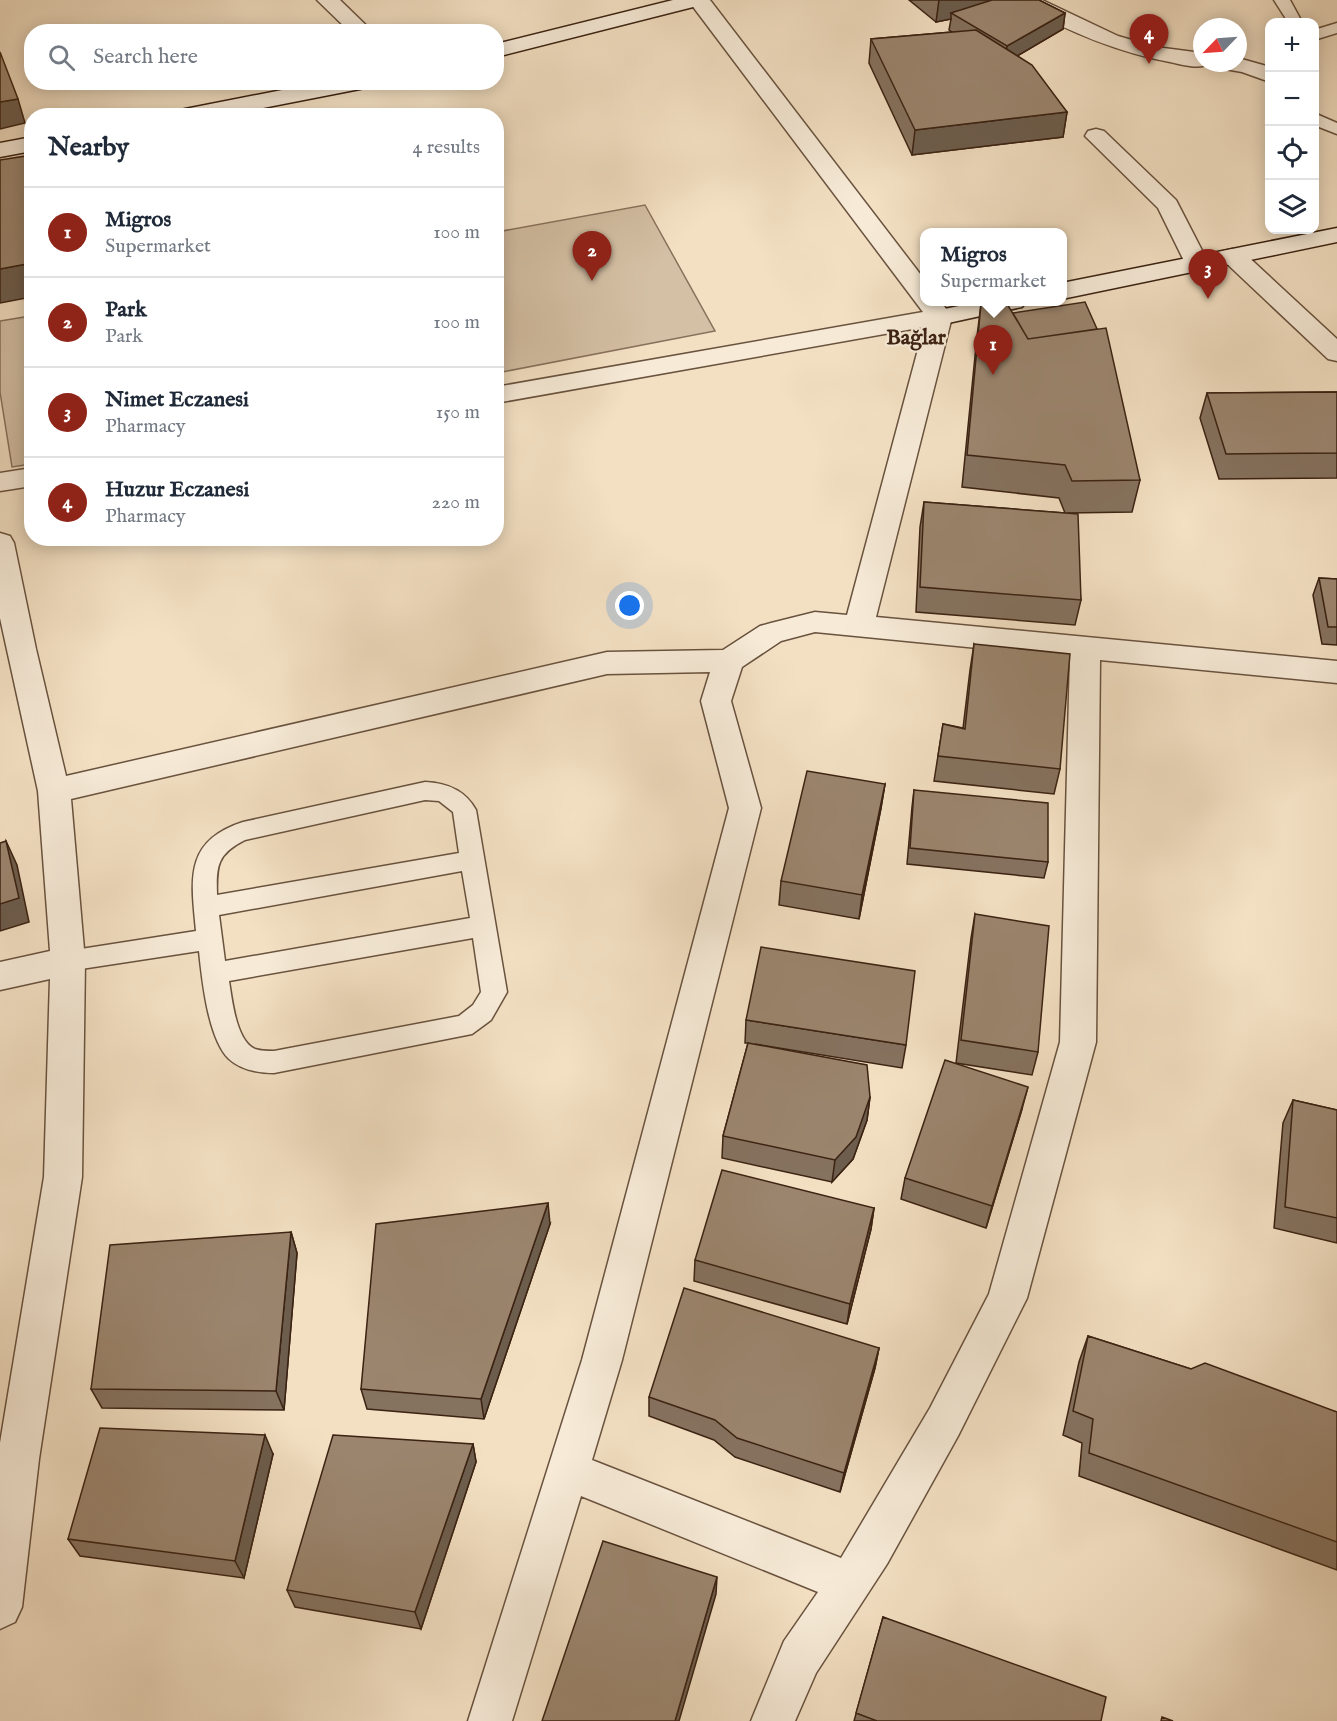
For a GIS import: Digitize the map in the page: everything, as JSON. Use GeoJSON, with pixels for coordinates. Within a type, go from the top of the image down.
{"type":"FeatureCollection","features":[{"type":"Feature","properties":{"kind":"street"},"geometry":{"type":"LineString","coordinates":[[328,0],[354,24]]}},
{"type":"Feature","properties":{"kind":"street"},"geometry":{"type":"LineString","coordinates":[[504,49],[699,0],[920,292]]}},
{"type":"Feature","properties":{"kind":"street"},"geometry":{"type":"LineString","coordinates":[[1026,0],[1074,27],[1132,48],[1193,59]]}},
{"type":"Feature","properties":{"kind":"street"},"geometry":{"type":"LineString","coordinates":[[1247,66],[1265,73]]}},
{"type":"Feature","properties":{"kind":"street"},"geometry":{"type":"LineString","coordinates":[[226,108],[319,90]]}},
{"type":"Feature","properties":{"kind":"street"},"geometry":{"type":"LineString","coordinates":[[1096,136],[1168,206],[1197,264]]}},
{"type":"Feature","properties":{"kind":"street"},"geometry":{"type":"LineString","coordinates":[[0,150],[24,146]]}},
{"type":"Feature","properties":{"kind":"street"},"geometry":{"type":"LineString","coordinates":[[1067,290],[1337,235]]}},
{"type":"Feature","properties":{"kind":"street"},"geometry":{"type":"LineString","coordinates":[[1233,256],[1337,353]]}},
{"type":"Feature","properties":{"kind":"street"},"geometry":{"type":"LineString","coordinates":[[504,393],[925,306]]}},
{"type":"Feature","properties":{"kind":"street"},"geometry":{"type":"LineString","coordinates":[[859,626],[930,306]]}},
{"type":"Feature","properties":{"kind":"street"},"geometry":{"type":"LineString","coordinates":[[0,483],[24,478]]}},
{"type":"Feature","properties":{"kind":"street"},"geometry":{"type":"LineString","coordinates":[[0,543],[21,649],[54,791],[68,961],[63,1177],[18,1459],[0,1607]]}},
{"type":"Feature","properties":{"kind":"street"},"geometry":{"type":"LineString","coordinates":[[54,791],[607,663],[729,661],[771,633],[815,622],[1337,672]]}},
{"type":"Feature","properties":{"kind":"street"},"geometry":{"type":"LineString","coordinates":[[773,1721],[800,1657],[872,1549],[944,1422],[1007,1298],[1078,1042],[1085,649]]}},
{"type":"Feature","properties":{"kind":"street"},"geometry":{"type":"LineString","coordinates":[[490,1721],[602,1360],[745,808],[716,701],[729,661]]}},
{"type":"Feature","properties":{"kind":"street"},"geometry":{"type":"LineString","coordinates":[[0,976],[68,961]]}},
{"type":"Feature","properties":{"kind":"street"},"geometry":{"type":"LineString","coordinates":[[567,1470],[849,1583]]}},
{"type":"Feature","properties":{"kind":"lane"},"geometry":{"type":"LineString","coordinates":[[1282,0],[1293,18]]}},
{"type":"Feature","properties":{"kind":"lane"},"geometry":{"type":"LineString","coordinates":[[1319,33],[1337,28]]}},
{"type":"Feature","properties":{"kind":"lane"},"geometry":{"type":"LineString","coordinates":[[1319,120],[1337,129]]}},
{"type":"Feature","properties":{"kind":"lane"},"geometry":{"type":"LineString","coordinates":[[425,791],[447,794],[458,800],[464,810],[472,860],[494,992],[489,1005],[472,1022],[463,1026],[285,1060],[261,1062],[249,1059],[232,1044],[208,939],[205,868],[209,856],[218,844],[243,831],[425,791]]}},
{"type":"Feature","properties":{"kind":"lane"},"geometry":{"type":"LineString","coordinates":[[207,907],[472,860]]}},
{"type":"Feature","properties":{"kind":"lane"},"geometry":{"type":"LineString","coordinates":[[215,974],[483,926]]}},
{"type":"Feature","properties":{"kind":"lane"},"geometry":{"type":"LineString","coordinates":[[68,961],[208,939]]}},
{"type":"Feature","properties":{"kind":"shaded area"},"geometry":{"type":"Polygon","coordinates":[[[645,205],[715,331],[504,372],[504,231],[645,205]]]}},
{"type":"Feature","properties":{"kind":"shaded area"},"geometry":{"type":"Polygon","coordinates":[[[24,317],[24,465],[12,467],[0,392],[0,321],[24,317]]]}},
{"type":"Feature","properties":{"kind":"building"},"geometry":{"type":"Polygon","coordinates":[[[992,0],[1039,0],[1065,13],[1007,46],[951,13],[992,0]]]}},
{"type":"Feature","properties":{"kind":"building"},"geometry":{"type":"Polygon","coordinates":[[[976,30],[1032,65],[1067,112],[915,130],[871,39],[976,30]]]}},
{"type":"Feature","properties":{"kind":"building"},"geometry":{"type":"Polygon","coordinates":[[[0,52],[18,99],[0,102],[0,52]]]}},
{"type":"Feature","properties":{"kind":"building"},"geometry":{"type":"Polygon","coordinates":[[[24,156],[24,264],[0,269],[0,160],[24,156]]]}},
{"type":"Feature","properties":{"kind":"building"},"geometry":{"type":"Polygon","coordinates":[[[1085,302],[1097,329],[1028,339],[1013,313],[1067,306],[1085,302]]]}},
{"type":"Feature","properties":{"kind":"building"},"geometry":{"type":"Polygon","coordinates":[[[981,306],[1008,306],[1028,339],[1106,328],[1140,480],[1072,481],[1065,465],[967,455],[981,306]]]}},
{"type":"Feature","properties":{"kind":"building"},"geometry":{"type":"Polygon","coordinates":[[[1337,392],[1337,453],[1226,454],[1207,393],[1337,392]]]}},
{"type":"Feature","properties":{"kind":"building"},"geometry":{"type":"Polygon","coordinates":[[[924,502],[1078,514],[1081,600],[920,587],[924,502]]]}},
{"type":"Feature","properties":{"kind":"building"},"geometry":{"type":"Polygon","coordinates":[[[1319,578],[1337,579],[1337,627],[1328,627],[1319,578]]]}},
{"type":"Feature","properties":{"kind":"building"},"geometry":{"type":"Polygon","coordinates":[[[974,644],[1070,654],[1060,769],[938,756],[943,724],[965,729],[974,644]]]}},
{"type":"Feature","properties":{"kind":"building"},"geometry":{"type":"Polygon","coordinates":[[[807,771],[885,784],[862,895],[781,881],[807,771]]]}},
{"type":"Feature","properties":{"kind":"building"},"geometry":{"type":"Polygon","coordinates":[[[914,790],[1048,803],[1048,862],[910,848],[914,790]]]}},
{"type":"Feature","properties":{"kind":"building"},"geometry":{"type":"Polygon","coordinates":[[[6,841],[19,898],[0,904],[0,843],[6,841]]]}},
{"type":"Feature","properties":{"kind":"building"},"geometry":{"type":"Polygon","coordinates":[[[975,914],[1049,926],[1038,1052],[961,1040],[975,914]]]}},
{"type":"Feature","properties":{"kind":"building"},"geometry":{"type":"Polygon","coordinates":[[[761,947],[915,971],[906,1045],[746,1020],[761,947]]]}},
{"type":"Feature","properties":{"kind":"building"},"geometry":{"type":"Polygon","coordinates":[[[748,1043],[867,1065],[870,1097],[856,1137],[835,1160],[723,1136],[748,1043]]]}},
{"type":"Feature","properties":{"kind":"building"},"geometry":{"type":"Polygon","coordinates":[[[945,1060],[1028,1087],[992,1206],[905,1178],[945,1060]]]}},
{"type":"Feature","properties":{"kind":"building"},"geometry":{"type":"Polygon","coordinates":[[[1293,1100],[1337,1110],[1337,1218],[1285,1207],[1293,1100]]]}},
{"type":"Feature","properties":{"kind":"building"},"geometry":{"type":"Polygon","coordinates":[[[722,1170],[874,1208],[850,1304],[695,1260],[722,1170]]]}},
{"type":"Feature","properties":{"kind":"building"},"geometry":{"type":"Polygon","coordinates":[[[548,1203],[481,1399],[361,1389],[376,1224],[548,1203]]]}},
{"type":"Feature","properties":{"kind":"building"},"geometry":{"type":"Polygon","coordinates":[[[291,1232],[276,1391],[91,1389],[110,1245],[291,1232]]]}},
{"type":"Feature","properties":{"kind":"building"},"geometry":{"type":"Polygon","coordinates":[[[684,1288],[879,1348],[844,1473],[737,1438],[715,1420],[649,1397],[684,1288]]]}},
{"type":"Feature","properties":{"kind":"building"},"geometry":{"type":"Polygon","coordinates":[[[1088,1336],[1191,1369],[1205,1363],[1337,1412],[1337,1542],[1089,1453],[1093,1419],[1073,1411],[1088,1336]]]}},
{"type":"Feature","properties":{"kind":"building"},"geometry":{"type":"Polygon","coordinates":[[[100,1428],[265,1435],[235,1561],[68,1539],[100,1428]]]}},
{"type":"Feature","properties":{"kind":"building"},"geometry":{"type":"Polygon","coordinates":[[[333,1435],[473,1444],[415,1612],[287,1590],[333,1435]]]}},
{"type":"Feature","properties":{"kind":"building"},"geometry":{"type":"Polygon","coordinates":[[[603,1541],[717,1577],[675,1721],[542,1721],[603,1541]]]}},
{"type":"Feature","properties":{"kind":"building"},"geometry":{"type":"Polygon","coordinates":[[[883,1617],[1106,1697],[1101,1721],[877,1721],[856,1713],[883,1617]]]}},
{"type":"Feature","properties":{"kind":"building"},"geometry":{"type":"Polygon","coordinates":[[[1162,1717],[1173,1721],[1161,1721],[1162,1717]]]}},
{"type":"Feature","properties":{"kind":"place","name":"Huzur Eczanesi"},"geometry":{"type":"Point","coordinates":[1149,64]}},
{"type":"Feature","properties":{"kind":"place","name":"Park"},"geometry":{"type":"Point","coordinates":[592,281]}},
{"type":"Feature","properties":{"kind":"place","name":"Nimet Eczanesi"},"geometry":{"type":"Point","coordinates":[1208,299]}},
{"type":"Feature","properties":{"kind":"place","name":"Migros"},"geometry":{"type":"Point","coordinates":[993,375]}},
{"type":"Feature","properties":{"kind":"district","name":"Bağlar"},"geometry":{"type":"Point","coordinates":[916,336]}}]}
